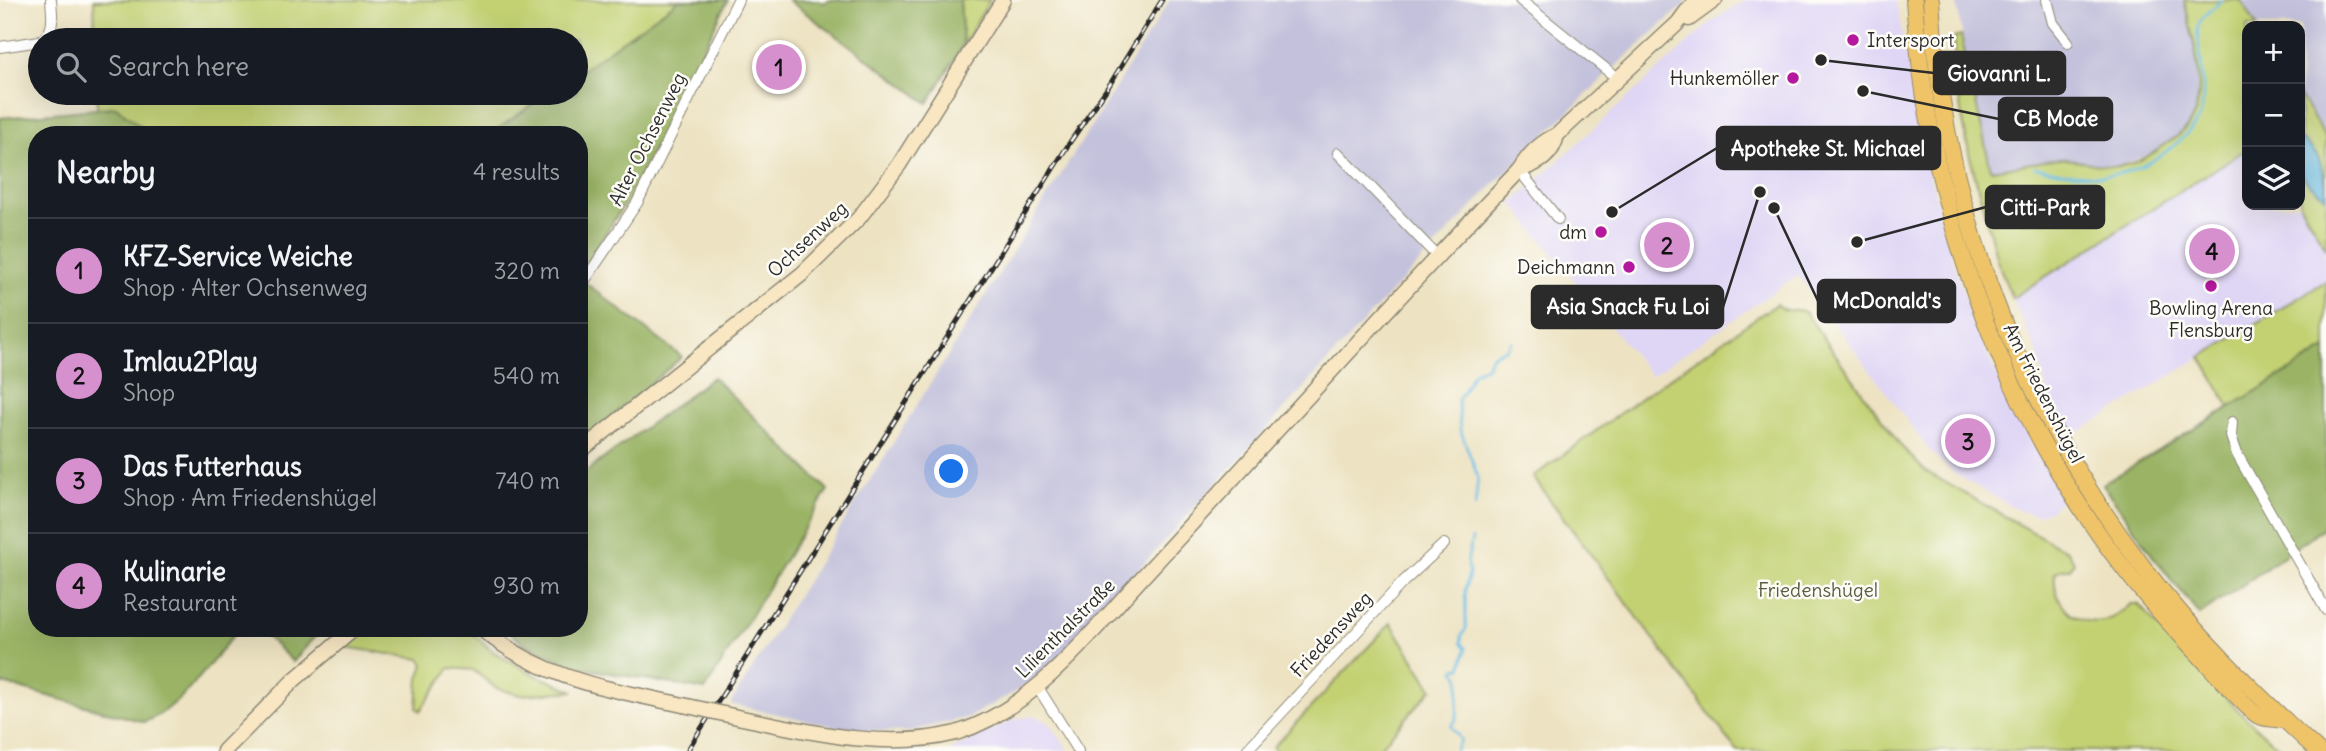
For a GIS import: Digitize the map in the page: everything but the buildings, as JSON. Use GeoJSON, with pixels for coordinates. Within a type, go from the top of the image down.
{"type":"FeatureCollection","features":[{"type":"Feature","properties":{"kind":"main road","name":"Am Friedenshügel"},"geometry":{"type":"LineString","coordinates":[[1914,0],[1936,156],[1949,208],[1985,323],[2031,421],[2079,504],[2108,547],[2174,628],[2257,715],[2285,720]]}},
{"type":"Feature","properties":{"kind":"main road","name":"Am Friedenshügel"},"geometry":{"type":"LineString","coordinates":[[1931,0],[1947,131],[1970,226],[2000,318],[2049,423],[2106,515],[2144,569],[2199,633],[2318,751]]}},
{"type":"Feature","properties":{"kind":"street"},"geometry":{"type":"LineString","coordinates":[[51,0],[51,28]]}},
{"type":"Feature","properties":{"kind":"street","name":"Alter Ochsenweg"},"geometry":{"type":"LineString","coordinates":[[588,276],[637,203],[738,0]]}},
{"type":"Feature","properties":{"kind":"street","name":"Ochsenweg"},"geometry":{"type":"LineString","coordinates":[[588,445],[802,274],[859,218],[900,165],[1003,0]]}},
{"type":"Feature","properties":{"kind":"street"},"geometry":{"type":"LineString","coordinates":[[1520,0],[1617,78]]}},
{"type":"Feature","properties":{"kind":"street"},"geometry":{"type":"LineString","coordinates":[[2047,0],[2053,23],[2068,42]]}},
{"type":"Feature","properties":{"kind":"street","name":"Lilienthalstraße"},"geometry":{"type":"LineString","coordinates":[[491,637],[531,663],[565,678],[839,738],[881,743],[923,740],[956,733],[988,719],[1037,686],[1098,626],[1519,170],[1534,166],[1555,148],[1558,135],[1617,78],[1678,23],[1690,18],[1707,2]]}},
{"type":"Feature","properties":{"kind":"street"},"geometry":{"type":"LineString","coordinates":[[0,47],[28,42]]}},
{"type":"Feature","properties":{"kind":"street"},"geometry":{"type":"LineString","coordinates":[[1338,153],[1437,256]]}},
{"type":"Feature","properties":{"kind":"street"},"geometry":{"type":"LineString","coordinates":[[1519,170],[1558,219]]}},
{"type":"Feature","properties":{"kind":"street"},"geometry":{"type":"LineString","coordinates":[[2232,422],[2231,436],[2238,454],[2326,610]]}},
{"type":"Feature","properties":{"kind":"street","name":"Friedensweg"},"geometry":{"type":"LineString","coordinates":[[1246,751],[1404,581],[1444,544]]}},
{"type":"Feature","properties":{"kind":"street"},"geometry":{"type":"LineString","coordinates":[[224,751],[294,680],[344,637]]}},
{"type":"Feature","properties":{"kind":"street"},"geometry":{"type":"LineString","coordinates":[[1037,686],[1078,751]]}},
{"type":"Feature","properties":{"kind":"shaded area"},"geometry":{"type":"Polygon","coordinates":[[[1170,0],[1689,0],[1494,184],[1369,316],[1040,678],[969,717],[906,732],[851,730],[730,704],[1170,0]]]}},
{"type":"Feature","properties":{"kind":"shaded area"},"geometry":{"type":"Polygon","coordinates":[[[1745,0],[1896,0],[1924,156],[1957,276],[1986,352],[2021,424],[2063,498],[2050,511],[2037,515],[2022,512],[1956,475],[1930,451],[1798,275],[1651,376],[1512,203],[1711,22],[1745,0]]]}},
{"type":"Feature","properties":{"kind":"shaded area"},"geometry":{"type":"Polygon","coordinates":[[[1956,0],[2184,0],[2197,63],[2197,101],[2193,120],[2183,131],[2154,152],[2121,166],[2092,165],[2064,159],[1991,170],[1978,119],[1956,0]]]}},
{"type":"Feature","properties":{"kind":"shaded area"},"geometry":{"type":"Polygon","coordinates":[[[2241,0],[2326,0],[2326,139],[2305,104],[2305,21],[2254,21],[2241,0]]]}},
{"type":"Feature","properties":{"kind":"shaded area"},"geometry":{"type":"Polygon","coordinates":[[[2242,152],[2242,210],[2303,210],[2326,248],[2326,281],[2072,436],[2047,391],[2037,351],[2012,298],[2242,152]]]}},
{"type":"Feature","properties":{"kind":"shaded area"},"geometry":{"type":"Polygon","coordinates":[[[1035,716],[1049,723],[1067,751],[949,751],[1015,719],[1035,716]]]}},
{"type":"Feature","properties":{"kind":"green space"},"geometry":{"type":"Polygon","coordinates":[[[94,0],[679,0],[588,65],[588,28],[95,28],[94,0]]]}},
{"type":"Feature","properties":{"kind":"green space"},"geometry":{"type":"Polygon","coordinates":[[[679,0],[728,0],[628,199],[588,260],[588,126],[502,126],[532,105],[588,105],[588,65],[679,0]]]}},
{"type":"Feature","properties":{"kind":"green space"},"geometry":{"type":"Polygon","coordinates":[[[788,0],[818,0],[823,3],[830,0],[960,0],[963,45],[928,103],[788,0]]]}},
{"type":"Feature","properties":{"kind":"green space"},"geometry":{"type":"Polygon","coordinates":[[[960,0],[990,0],[963,45],[960,0]]]}},
{"type":"Feature","properties":{"kind":"green space"},"geometry":{"type":"Polygon","coordinates":[[[2184,0],[2241,0],[2254,21],[2242,21],[2242,152],[2012,298],[1997,260],[1969,153],[1960,105],[1954,38],[1961,36],[1991,170],[2061,159],[2111,166],[2137,162],[2148,156],[2178,135],[2191,121],[2196,109],[2199,78],[2184,0]]]}},
{"type":"Feature","properties":{"kind":"green space"},"geometry":{"type":"Polygon","coordinates":[[[2305,104],[2326,139],[2326,248],[2303,210],[2305,104]]]}},
{"type":"Feature","properties":{"kind":"green space"},"geometry":{"type":"Polygon","coordinates":[[[97,105],[532,105],[502,126],[140,126],[116,107],[97,108],[97,105]]]}},
{"type":"Feature","properties":{"kind":"green space"},"geometry":{"type":"Polygon","coordinates":[[[116,107],[140,126],[28,126],[28,637],[232,637],[184,694],[171,706],[144,722],[0,683],[0,118],[116,107]]]}},
{"type":"Feature","properties":{"kind":"green space"},"geometry":{"type":"Polygon","coordinates":[[[2326,281],[2326,349],[2230,407],[2201,357],[2326,281]]]}},
{"type":"Feature","properties":{"kind":"green space"},"geometry":{"type":"Polygon","coordinates":[[[588,285],[682,357],[588,437],[588,285]]]}},
{"type":"Feature","properties":{"kind":"green space","name":"Friedenshügel"},"geometry":{"type":"Polygon","coordinates":[[[1776,304],[1787,310],[1805,312],[1901,446],[1925,471],[2068,552],[2074,562],[2070,569],[2055,573],[2057,593],[2066,609],[2082,620],[2092,622],[2114,617],[2131,604],[2138,604],[2208,680],[2283,751],[1737,751],[1533,477],[1776,304]]]}},
{"type":"Feature","properties":{"kind":"green space"},"geometry":{"type":"Polygon","coordinates":[[[2326,349],[2326,526],[2200,615],[2154,558],[2103,484],[2326,349]]]}},
{"type":"Feature","properties":{"kind":"green space"},"geometry":{"type":"Polygon","coordinates":[[[713,377],[828,490],[705,690],[572,666],[522,643],[516,637],[588,637],[588,470],[713,377]]]}},
{"type":"Feature","properties":{"kind":"green space"},"geometry":{"type":"Polygon","coordinates":[[[1391,623],[1432,689],[1377,751],[1276,751],[1273,747],[1391,623]]]}},
{"type":"Feature","properties":{"kind":"green space"},"geometry":{"type":"Polygon","coordinates":[[[267,637],[314,637],[293,662],[267,637]]]}},
{"type":"Feature","properties":{"kind":"green space"},"geometry":{"type":"Polygon","coordinates":[[[359,637],[477,637],[492,651],[531,673],[574,691],[520,695],[496,688],[473,670],[450,668],[420,711],[417,708],[419,679],[424,664],[420,659],[345,647],[359,637]]]}},
{"type":"Feature","properties":{"kind":"water"},"geometry":{"type":"Polygon","coordinates":[[[2305,143],[2321,164],[2326,197],[2305,180],[2305,143]]]}},
{"type":"Feature","properties":{"kind":"waterway"},"geometry":{"type":"LineString","coordinates":[[2035,167],[2075,174],[2110,175],[2143,166],[2177,143],[2195,124],[2202,109],[2199,23],[2222,0]]}},
{"type":"Feature","properties":{"kind":"waterway"},"geometry":{"type":"LineString","coordinates":[[1475,507],[1478,477],[1460,429],[1458,400],[1474,372],[1487,366],[1492,355],[1506,349],[1512,341]]}},
{"type":"Feature","properties":{"kind":"waterway"},"geometry":{"type":"LineString","coordinates":[[1455,751],[1461,740],[1451,726],[1457,715],[1460,677],[1455,671],[1457,668],[1461,669],[1466,649],[1461,642],[1466,629],[1465,589],[1472,539]]}},
{"type":"Feature","properties":{"kind":"railway"},"geometry":{"type":"LineString","coordinates":[[687,751],[1162,0]]}},
{"type":"Feature","properties":{"kind":"place","name":"Intersport"},"geometry":{"type":"Point","coordinates":[1853,40]}},
{"type":"Feature","properties":{"kind":"place","name":"Giovanni L."},"geometry":{"type":"Point","coordinates":[1821,60]}},
{"type":"Feature","properties":{"kind":"place","name":"KFZ-Service Weiche"},"geometry":{"type":"Point","coordinates":[779,67]}},
{"type":"Feature","properties":{"kind":"place","name":"Hunkemöller"},"geometry":{"type":"Point","coordinates":[1793,78]}},
{"type":"Feature","properties":{"kind":"place","name":"CB Mode"},"geometry":{"type":"Point","coordinates":[1863,91]}},
{"type":"Feature","properties":{"kind":"place","name":"Asia Snack Fu Loi"},"geometry":{"type":"Point","coordinates":[1760,192]}},
{"type":"Feature","properties":{"kind":"place","name":"McDonald's"},"geometry":{"type":"Point","coordinates":[1774,208]}},
{"type":"Feature","properties":{"kind":"place","name":"Apotheke St. Michael"},"geometry":{"type":"Point","coordinates":[1612,212]}},
{"type":"Feature","properties":{"kind":"place","name":"dm"},"geometry":{"type":"Point","coordinates":[1601,232]}},
{"type":"Feature","properties":{"kind":"place","name":"Citti-Park"},"geometry":{"type":"Point","coordinates":[1857,242]}},
{"type":"Feature","properties":{"kind":"place","name":"Imlau2Play"},"geometry":{"type":"Point","coordinates":[1667,245]}},
{"type":"Feature","properties":{"kind":"place","name":"Kulinarie"},"geometry":{"type":"Point","coordinates":[2212,251]}},
{"type":"Feature","properties":{"kind":"place","name":"Deichmann"},"geometry":{"type":"Point","coordinates":[1629,267]}},
{"type":"Feature","properties":{"kind":"place","name":"Bowling Arena Flensburg"},"geometry":{"type":"Point","coordinates":[2211,286]}},
{"type":"Feature","properties":{"kind":"place","name":"Das Futterhaus"},"geometry":{"type":"Point","coordinates":[1968,441]}}]}
